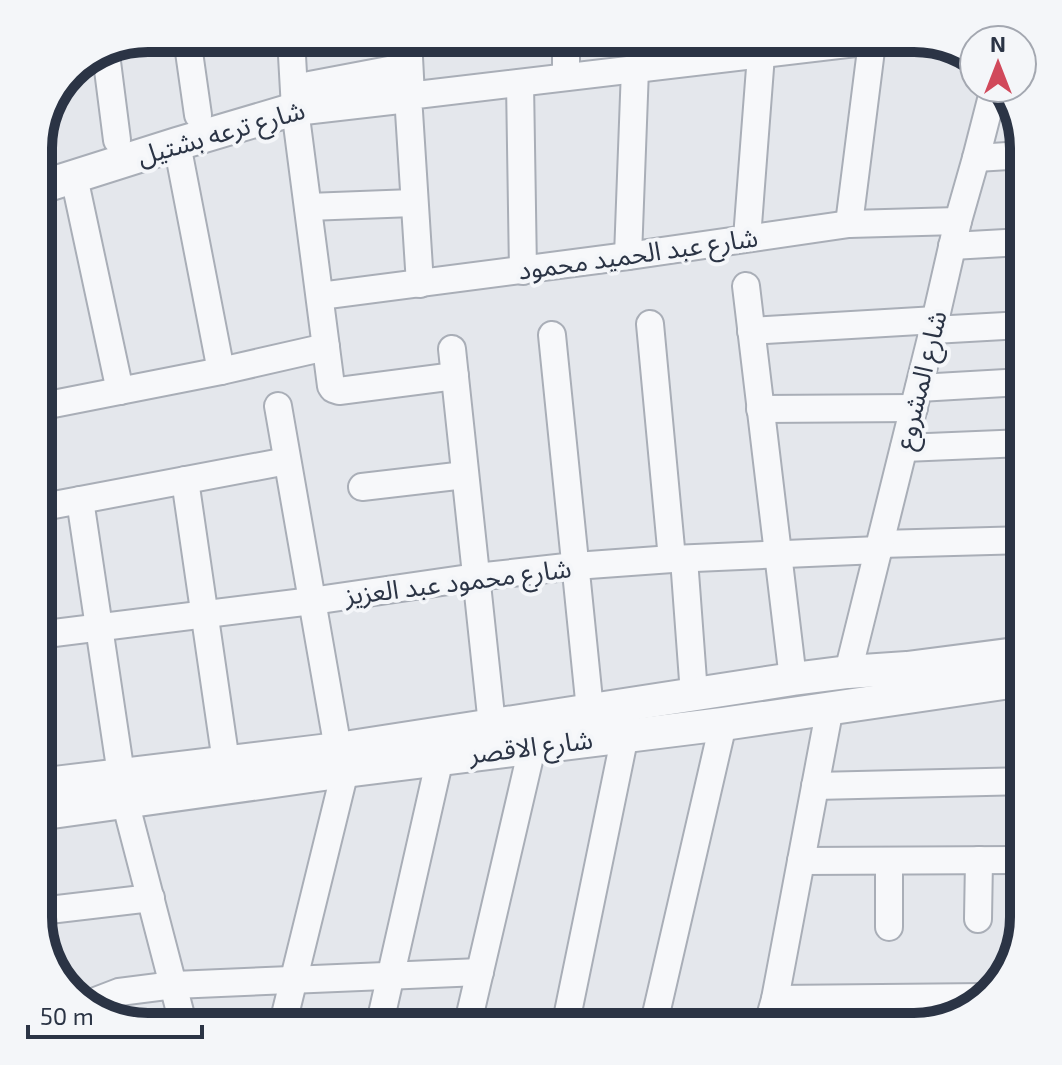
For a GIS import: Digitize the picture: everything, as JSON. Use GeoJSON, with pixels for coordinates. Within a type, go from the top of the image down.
{"type":"FeatureCollection","features":[{"type":"Feature","properties":{"kind":"street"},"geometry":{"type":"LineString","coordinates":[[189,52],[198,115]]}},
{"type":"Feature","properties":{"kind":"street"},"geometry":{"type":"LineString","coordinates":[[292,52],[295,100],[331,386],[335,391],[455,376]]}},
{"type":"Feature","properties":{"kind":"street"},"geometry":{"type":"LineString","coordinates":[[405,52],[420,284]]}},
{"type":"Feature","properties":{"kind":"street"},"geometry":{"type":"LineString","coordinates":[[566,52],[566,77]]}},
{"type":"Feature","properties":{"kind":"street"},"geometry":{"type":"LineString","coordinates":[[667,52],[667,65]]}},
{"type":"Feature","properties":{"kind":"street","name":"شارع ترعه بشتيل"},"geometry":{"type":"LineString","coordinates":[[52,161],[198,115],[406,83],[520,83],[751,52]]}},
{"type":"Feature","properties":{"kind":"street"},"geometry":{"type":"LineString","coordinates":[[747,238],[770,52]]}},
{"type":"Feature","properties":{"kind":"street"},"geometry":{"type":"LineString","coordinates":[[849,224],[859,52]]}},
{"type":"Feature","properties":{"kind":"street"},"geometry":{"type":"LineString","coordinates":[[107,61],[117,140]]}},
{"type":"Feature","properties":{"kind":"street"},"geometry":{"type":"LineString","coordinates":[[628,256],[635,69]]}},
{"type":"Feature","properties":{"kind":"street"},"geometry":{"type":"LineString","coordinates":[[520,83],[523,271]]}},
{"type":"Feature","properties":{"kind":"street","name":"شارع ترعه بشتيل"},"geometry":{"type":"LineString","coordinates":[[52,169],[74,177],[177,144],[295,100]]}},
{"type":"Feature","properties":{"kind":"street","name":"شارع المشروع"},"geometry":{"type":"LineString","coordinates":[[848,672],[990,104]]}},
{"type":"Feature","properties":{"kind":"street"},"geometry":{"type":"LineString","coordinates":[[177,144],[221,371]]}},
{"type":"Feature","properties":{"kind":"street"},"geometry":{"type":"LineString","coordinates":[[976,158],[1010,156]]}},
{"type":"Feature","properties":{"kind":"street"},"geometry":{"type":"LineString","coordinates":[[74,177],[120,391]]}},
{"type":"Feature","properties":{"kind":"street"},"geometry":{"type":"LineString","coordinates":[[308,207],[413,203]]}},
{"type":"Feature","properties":{"kind":"street","name":"شارع عبد الحميد محمود"},"geometry":{"type":"LineString","coordinates":[[320,296],[523,271],[849,224],[1010,240]]}},
{"type":"Feature","properties":{"kind":"street"},"geometry":{"type":"LineString","coordinates":[[746,286],[793,679]]}},
{"type":"Feature","properties":{"kind":"street"},"geometry":{"type":"LineString","coordinates":[[650,324],[694,694]]}},
{"type":"Feature","properties":{"kind":"street"},"geometry":{"type":"LineString","coordinates":[[751,331],[1010,325]]}},
{"type":"Feature","properties":{"kind":"street"},"geometry":{"type":"LineString","coordinates":[[552,335],[590,710]]}},
{"type":"Feature","properties":{"kind":"street"},"geometry":{"type":"LineString","coordinates":[[52,404],[326,347]]}},
{"type":"Feature","properties":{"kind":"street"},"geometry":{"type":"LineString","coordinates":[[452,349],[492,725]]}},
{"type":"Feature","properties":{"kind":"street"},"geometry":{"type":"LineString","coordinates":[[760,409],[917,398],[1010,384]]}},
{"type":"Feature","properties":{"kind":"street"},"geometry":{"type":"LineString","coordinates":[[278,406],[341,760],[286,1013]]}},
{"type":"Feature","properties":{"kind":"street"},"geometry":{"type":"LineString","coordinates":[[904,448],[1010,444]]}},
{"type":"Feature","properties":{"kind":"street"},"geometry":{"type":"LineString","coordinates":[[52,505],[287,461]]}},
{"type":"Feature","properties":{"kind":"street"},"geometry":{"type":"LineString","coordinates":[[362,487],[465,475]]}},
{"type":"Feature","properties":{"kind":"street"},"geometry":{"type":"LineString","coordinates":[[185,480],[226,762]]}},
{"type":"Feature","properties":{"kind":"street"},"geometry":{"type":"LineString","coordinates":[[80,500],[123,788],[181,1013]]}},
{"type":"Feature","properties":{"kind":"street","name":"شارع محمود عبد العزيز"},"geometry":{"type":"LineString","coordinates":[[52,633],[575,566],[1010,541]]}},
{"type":"Feature","properties":{"kind":"street","name":"شارع الاقصر"},"geometry":{"type":"LineString","coordinates":[[52,785],[123,788],[341,760],[492,725],[793,679],[1010,655]]}},
{"type":"Feature","properties":{"kind":"street","name":"شارع الاقصر"},"geometry":{"type":"LineString","coordinates":[[52,810],[226,762],[440,758],[723,724],[1010,682]]}},
{"type":"Feature","properties":{"kind":"street"},"geometry":{"type":"LineString","coordinates":[[771,1013],[830,707]]}},
{"type":"Feature","properties":{"kind":"street"},"geometry":{"type":"LineString","coordinates":[[656,1013],[723,724]]}},
{"type":"Feature","properties":{"kind":"street"},"geometry":{"type":"LineString","coordinates":[[576,1013],[625,735]]}},
{"type":"Feature","properties":{"kind":"street"},"geometry":{"type":"LineString","coordinates":[[470,1013],[532,748]]}},
{"type":"Feature","properties":{"kind":"street"},"geometry":{"type":"LineString","coordinates":[[382,1013],[440,758]]}},
{"type":"Feature","properties":{"kind":"street"},"geometry":{"type":"LineString","coordinates":[[815,786],[1010,781]]}},
{"type":"Feature","properties":{"kind":"street"},"geometry":{"type":"LineString","coordinates":[[978,919],[979,860]]}},
{"type":"Feature","properties":{"kind":"street"},"geometry":{"type":"LineString","coordinates":[[801,861],[1010,860]]}},
{"type":"Feature","properties":{"kind":"street"},"geometry":{"type":"LineString","coordinates":[[889,861],[889,927]]}},
{"type":"Feature","properties":{"kind":"street"},"geometry":{"type":"LineString","coordinates":[[52,910],[151,898]]}},
{"type":"Feature","properties":{"kind":"street"},"geometry":{"type":"LineString","coordinates":[[99,1000],[119,992],[174,985],[480,972]]}},
{"type":"Feature","properties":{"kind":"street"},"geometry":{"type":"LineString","coordinates":[[775,999],[966,997]]}}]}
